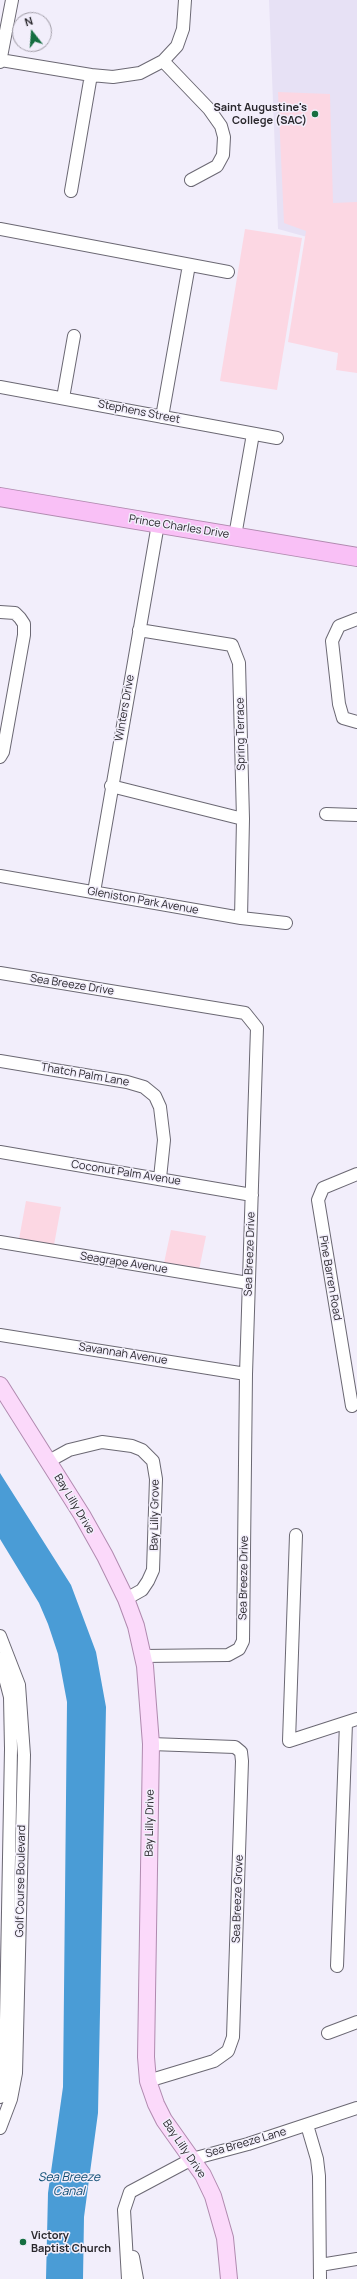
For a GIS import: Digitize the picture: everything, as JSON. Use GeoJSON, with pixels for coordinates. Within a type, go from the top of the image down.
{"type":"FeatureCollection","features":[{"type":"Feature","properties":{"kind":"highway","name":"Prince Charles Drive"},"geometry":{"type":"LineString","coordinates":[[0,498],[235,536],[357,558]]}},
{"type":"Feature","properties":{"kind":"main road","name":"Bay Lilly Drive"},"geometry":{"type":"LineString","coordinates":[[0,1385],[49,1461],[105,1556],[126,1599],[143,1656],[150,1709],[151,1744],[146,2057],[148,2081],[156,2104],[164,2120],[192,2159],[208,2186],[219,2214],[225,2238],[229,2279]]}},
{"type":"Feature","properties":{"kind":"street"},"geometry":{"type":"LineString","coordinates":[[12,0],[0,60],[91,75],[113,77],[131,75],[163,61],[174,51],[180,40],[185,18],[185,0]]}},
{"type":"Feature","properties":{"kind":"street"},"geometry":{"type":"LineString","coordinates":[[163,61],[209,109],[221,126],[224,137],[225,150],[220,163],[211,171],[191,180]]}},
{"type":"Feature","properties":{"kind":"street"},"geometry":{"type":"LineString","coordinates":[[71,191],[91,75]]}},
{"type":"Feature","properties":{"kind":"street"},"geometry":{"type":"LineString","coordinates":[[0,230],[228,272]]}},
{"type":"Feature","properties":{"kind":"street"},"geometry":{"type":"LineString","coordinates":[[162,417],[189,265]]}},
{"type":"Feature","properties":{"kind":"street"},"geometry":{"type":"LineString","coordinates":[[63,398],[74,336]]}},
{"type":"Feature","properties":{"kind":"street","name":"Stephens Street"},"geometry":{"type":"LineString","coordinates":[[0,386],[277,438]]}},
{"type":"Feature","properties":{"kind":"street"},"geometry":{"type":"LineString","coordinates":[[235,536],[253,434]]}},
{"type":"Feature","properties":{"kind":"street","name":"Winters Drive"},"geometry":{"type":"LineString","coordinates":[[94,892],[111,786],[158,524]]}},
{"type":"Feature","properties":{"kind":"street"},"geometry":{"type":"LineString","coordinates":[[0,612],[15,613],[24,624],[24,635],[3,752],[0,757]]}},
{"type":"Feature","properties":{"kind":"street"},"geometry":{"type":"LineString","coordinates":[[357,619],[340,626],[332,641],[339,704],[343,718],[357,722]]}},
{"type":"Feature","properties":{"kind":"street","name":"Spring Terrace"},"geometry":{"type":"LineString","coordinates":[[139,630],[232,645],[239,663],[243,819],[241,918]]}},
{"type":"Feature","properties":{"kind":"street"},"geometry":{"type":"LineString","coordinates":[[111,786],[243,819]]}},
{"type":"Feature","properties":{"kind":"street"},"geometry":{"type":"LineString","coordinates":[[326,814],[357,815]]}},
{"type":"Feature","properties":{"kind":"street","name":"Gleniston Park Avenue"},"geometry":{"type":"LineString","coordinates":[[0,876],[241,918],[286,923]]}},
{"type":"Feature","properties":{"kind":"street","name":"Sea Breeze Drive"},"geometry":{"type":"LineString","coordinates":[[0,973],[245,1013],[256,1028],[252,1195],[248,1283],[242,1644],[234,1653],[224,1656],[143,1656]]}},
{"type":"Feature","properties":{"kind":"street","name":"Thatch Palm Lane"},"geometry":{"type":"LineString","coordinates":[[0,1061],[127,1082],[144,1087],[155,1096],[160,1107],[164,1140],[160,1178]]}},
{"type":"Feature","properties":{"kind":"street","name":"Coconut Palm Avenue"},"geometry":{"type":"LineString","coordinates":[[0,1152],[160,1178],[252,1195]]}},
{"type":"Feature","properties":{"kind":"street","name":"Pine Barren Road"},"geometry":{"type":"LineString","coordinates":[[352,1406],[318,1200],[322,1188],[357,1174]]}},
{"type":"Feature","properties":{"kind":"street","name":"Seagrape Avenue"},"geometry":{"type":"LineString","coordinates":[[0,1242],[248,1283]]}},
{"type":"Feature","properties":{"kind":"street","name":"Savannah Avenue"},"geometry":{"type":"LineString","coordinates":[[0,1336],[246,1374]]}},
{"type":"Feature","properties":{"kind":"street","name":"Bay Lilly Grove"},"geometry":{"type":"LineString","coordinates":[[49,1461],[77,1447],[108,1442],[142,1450],[153,1462],[156,1479],[152,1570],[142,1590],[126,1599]]}},
{"type":"Feature","properties":{"kind":"street"},"geometry":{"type":"LineString","coordinates":[[296,1535],[289,1742],[351,1721],[337,1966]]}},
{"type":"Feature","properties":{"kind":"street","name":"Golf Course Boulevard"},"geometry":{"type":"LineString","coordinates":[[0,1636],[18,1685],[24,1755],[11,1832]]}},
{"type":"Feature","properties":{"kind":"street","name":"Golf Course Boulevard"},"geometry":{"type":"LineString","coordinates":[[0,1659],[10,1697],[6,1744],[11,1832],[11,2099],[0,2128]]}},
{"type":"Feature","properties":{"kind":"street","name":"Sea Breeze Grove"},"geometry":{"type":"LineString","coordinates":[[148,2081],[214,2061],[228,2051],[233,2037],[242,1762],[241,1752],[235,1747],[151,1744]]}},
{"type":"Feature","properties":{"kind":"street"},"geometry":{"type":"LineString","coordinates":[[328,2033],[357,2022]]}},
{"type":"Feature","properties":{"kind":"street","name":"Golf Course Boulevard"},"geometry":{"type":"LineString","coordinates":[[0,2097],[10,2073]]}},
{"type":"Feature","properties":{"kind":"street","name":"Sea Breeze Lane"},"geometry":{"type":"LineString","coordinates":[[125,2229],[124,2210],[130,2192],[192,2159],[248,2144],[357,2108]]}},
{"type":"Feature","properties":{"kind":"street"},"geometry":{"type":"LineString","coordinates":[[307,2124],[317,2160],[319,2176],[320,2279]]}},
{"type":"Feature","properties":{"kind":"street"},"geometry":{"type":"LineString","coordinates":[[125,2229],[128,2279]]}},
{"type":"Feature","properties":{"kind":"street"},"geometry":{"type":"LineString","coordinates":[[125,2229],[137,2279]]}},
{"type":"Feature","properties":{"kind":"street"},"geometry":{"type":"LineString","coordinates":[[320,2265],[357,2259]]}},
{"type":"Feature","properties":{"kind":"shaded area","name":"Saint Augustine's College (SAC)"},"geometry":{"type":"Polygon","coordinates":[[[269,0],[357,0],[357,324],[347,248],[278,229],[269,0]]]}},
{"type":"Feature","properties":{"kind":"shaded area"},"geometry":{"type":"Polygon","coordinates":[[[278,92],[330,94],[333,203],[357,202],[357,373],[336,370],[338,353],[288,342],[306,231],[284,223],[278,92]]]}},
{"type":"Feature","properties":{"kind":"shaded area"},"geometry":{"type":"Polygon","coordinates":[[[245,229],[302,238],[277,390],[220,381],[245,229]]]}},
{"type":"Feature","properties":{"kind":"shaded area"},"geometry":{"type":"Polygon","coordinates":[[[26,1201],[61,1207],[54,1245],[19,1239],[26,1201]]]}},
{"type":"Feature","properties":{"kind":"shaded area"},"geometry":{"type":"Polygon","coordinates":[[[171,1230],[206,1236],[199,1270],[164,1263],[171,1230]]]}},
{"type":"Feature","properties":{"kind":"water","name":"Sea Breeze Canal"},"geometry":{"type":"Polygon","coordinates":[[[0,1473],[71,1585],[96,1652],[106,1707],[98,2113],[84,2217],[83,2279],[46,2279],[48,2193],[63,2087],[67,1702],[58,1654],[48,1624],[39,1603],[0,1539],[0,1473]]]}},
{"type":"Feature","properties":{"kind":"place","name":"Saint Augustine's College (SAC)"},"geometry":{"type":"Point","coordinates":[315,114]}},
{"type":"Feature","properties":{"kind":"place","name":"Victory Baptist Church"},"geometry":{"type":"Point","coordinates":[23,2242]}}]}
